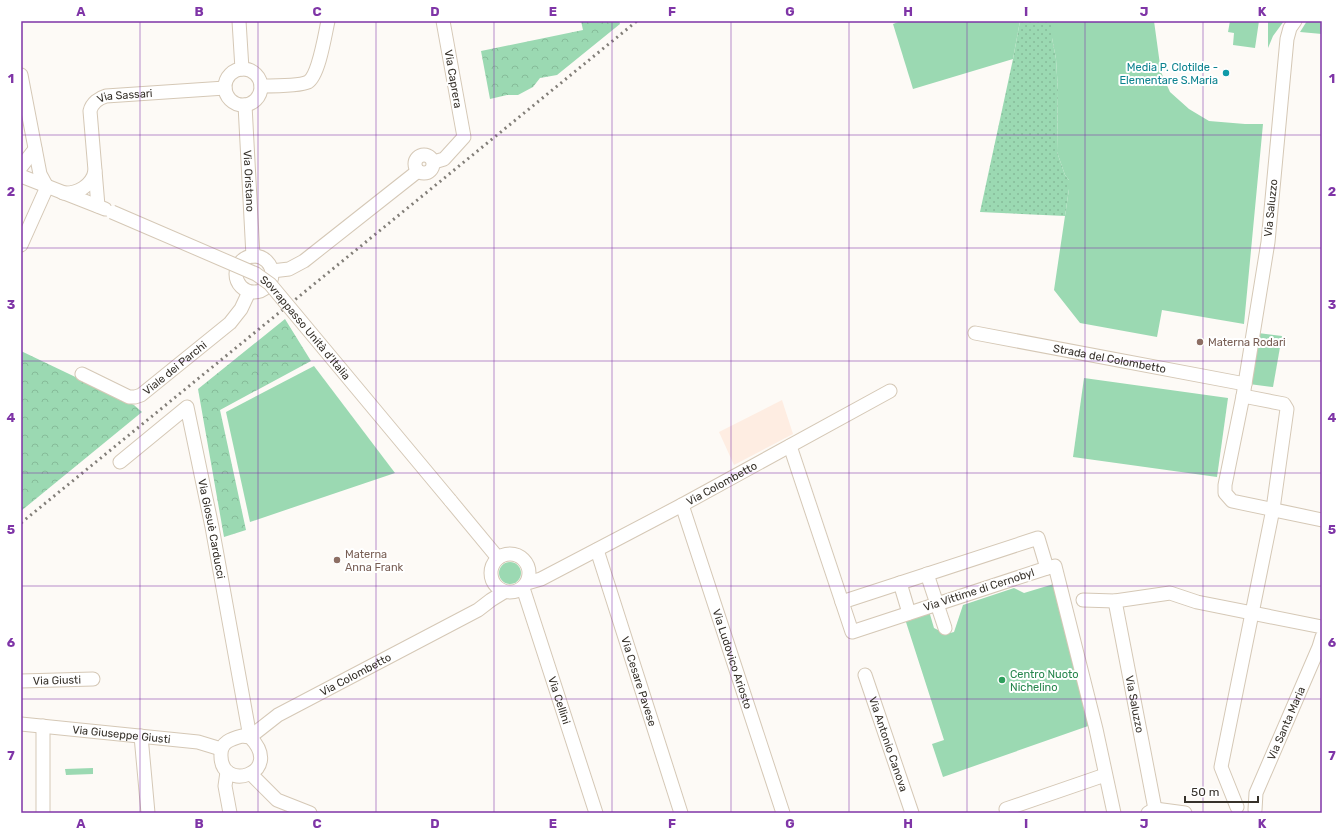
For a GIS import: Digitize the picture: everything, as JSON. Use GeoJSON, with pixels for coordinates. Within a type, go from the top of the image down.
{"type":"FeatureCollection","features":[{"type":"Feature","properties":{"kind":"street"},"geometry":{"type":"LineString","coordinates":[[239,21],[242,69]]}},
{"type":"Feature","properties":{"kind":"street"},"geometry":{"type":"LineString","coordinates":[[261,86],[307,83],[311,79],[317,65],[328,21]]}},
{"type":"Feature","properties":{"kind":"street","name":"Via Caprera"},"geometry":{"type":"LineString","coordinates":[[272,271],[289,269],[304,262],[418,170],[422,173],[428,173],[433,168],[434,162],[444,159],[464,137],[443,21]]}},
{"type":"Feature","properties":{"kind":"street","name":"Via Saluzzo"},"geometry":{"type":"LineString","coordinates":[[1295,21],[1290,28],[1286,39],[1268,242],[1244,390],[1225,485],[1225,493],[1232,500],[1322,520]]}},
{"type":"Feature","properties":{"kind":"street"},"geometry":{"type":"LineString","coordinates":[[242,69],[249,70],[255,74],[260,79],[261,86],[261,91],[257,99],[250,104],[241,105],[233,102],[227,96],[225,83],[230,75],[237,70],[242,69]]}},
{"type":"Feature","properties":{"kind":"street"},"geometry":{"type":"LineString","coordinates":[[21,75],[40,174],[47,187],[21,245]]}},
{"type":"Feature","properties":{"kind":"street","name":"Via Sassari"},"geometry":{"type":"LineString","coordinates":[[98,206],[90,110],[93,104],[102,97],[106,96],[225,88]]}},
{"type":"Feature","properties":{"kind":"street","name":"Via Oristano"},"geometry":{"type":"LineString","coordinates":[[245,105],[253,256]]}},
{"type":"Feature","properties":{"kind":"street"},"geometry":{"type":"LineString","coordinates":[[21,167],[35,149]]}},
{"type":"Feature","properties":{"kind":"street"},"geometry":{"type":"LineString","coordinates":[[61,193],[71,193],[84,188],[94,177],[95,170]]}},
{"type":"Feature","properties":{"kind":"street","name":"Sovrappasso Unità d'Italia"},"geometry":{"type":"LineString","coordinates":[[21,176],[61,193],[98,206],[256,274],[270,284],[498,558]]}},
{"type":"Feature","properties":{"kind":"street"},"geometry":{"type":"LineString","coordinates":[[253,256],[261,257],[267,261],[272,271],[272,280],[266,288],[258,292],[249,292],[241,287],[238,283],[236,274],[241,262],[253,256]]}},
{"type":"Feature","properties":{"kind":"street","name":"Viale dei Parchi"},"geometry":{"type":"LineString","coordinates":[[82,374],[130,397],[141,396],[230,323],[240,310],[249,292]]}},
{"type":"Feature","properties":{"kind":"street","name":"Strada del Colombetto"},"geometry":{"type":"LineString","coordinates":[[975,333],[1244,390]]}},
{"type":"Feature","properties":{"kind":"street"},"geometry":{"type":"LineString","coordinates":[[1234,810],[1221,767],[1273,509],[1287,410],[1284,404],[1244,390]]}},
{"type":"Feature","properties":{"kind":"street","name":"Via Colombetto"},"geometry":{"type":"LineString","coordinates":[[250,736],[278,715],[478,610],[490,600],[504,592],[514,592],[525,585],[541,579],[682,505],[890,391]]}},
{"type":"Feature","properties":{"kind":"street","name":"Via Giosuè Carducci"},"geometry":{"type":"LineString","coordinates":[[120,462],[187,407],[212,528],[250,736]]}},
{"type":"Feature","properties":{"kind":"street","name":"Via Vittime di Cernobyl"},"geometry":{"type":"LineString","coordinates":[[790,446],[842,602],[852,632],[1048,568],[1038,538],[842,602]]}},
{"type":"Feature","properties":{"kind":"street","name":"Via Ludovico Ariosto"},"geometry":{"type":"LineString","coordinates":[[682,505],[783,813]]}},
{"type":"Feature","properties":{"kind":"street","name":"Via Cesare Pavese"},"geometry":{"type":"LineString","coordinates":[[596,550],[681,813]]}},
{"type":"Feature","properties":{"kind":"street"},"geometry":{"type":"LineString","coordinates":[[498,558],[508,554],[517,555],[525,561],[533,571],[552,573]]}},
{"type":"Feature","properties":{"kind":"street","name":"Via Colombetto"},"geometry":{"type":"LineString","coordinates":[[464,617],[480,600],[485,592],[491,577],[490,573],[492,564],[498,558]]}},
{"type":"Feature","properties":{"kind":"street"},"geometry":{"type":"LineString","coordinates":[[525,585],[529,577],[528,566]]}},
{"type":"Feature","properties":{"kind":"street"},"geometry":{"type":"LineString","coordinates":[[1048,568],[1055,566],[1096,729],[1114,813]]}},
{"type":"Feature","properties":{"kind":"street"},"geometry":{"type":"LineString","coordinates":[[927,574],[945,628]]}},
{"type":"Feature","properties":{"kind":"street"},"geometry":{"type":"LineString","coordinates":[[491,577],[494,585],[504,592]]}},
{"type":"Feature","properties":{"kind":"street"},"geometry":{"type":"LineString","coordinates":[[900,583],[909,613]]}},
{"type":"Feature","properties":{"kind":"street","name":"Via Cellini"},"geometry":{"type":"LineString","coordinates":[[525,585],[596,813]]}},
{"type":"Feature","properties":{"kind":"street"},"geometry":{"type":"LineString","coordinates":[[1084,600],[1114,600],[1170,594],[1196,602],[1322,627]]}},
{"type":"Feature","properties":{"kind":"street","name":"Via Saluzzo"},"geometry":{"type":"LineString","coordinates":[[1114,600],[1152,811]]}},
{"type":"Feature","properties":{"kind":"street","name":"Via Santa Maria"},"geometry":{"type":"LineString","coordinates":[[1255,812],[1256,793],[1322,637]]}},
{"type":"Feature","properties":{"kind":"street","name":"Via Antonio Canova"},"geometry":{"type":"LineString","coordinates":[[865,675],[912,813]]}},
{"type":"Feature","properties":{"kind":"street","name":"Via Giusti"},"geometry":{"type":"LineString","coordinates":[[21,681],[93,679]]}},
{"type":"Feature","properties":{"kind":"street","name":"Via Giuseppe Giusti"},"geometry":{"type":"LineString","coordinates":[[21,724],[198,742],[221,749]]}},
{"type":"Feature","properties":{"kind":"street"},"geometry":{"type":"LineString","coordinates":[[43,726],[43,813]]}},
{"type":"Feature","properties":{"kind":"street"},"geometry":{"type":"LineString","coordinates":[[141,736],[148,813]]}},
{"type":"Feature","properties":{"kind":"street"},"geometry":{"type":"LineString","coordinates":[[250,736],[256,742],[260,751],[260,763],[251,774],[238,777],[227,772],[220,762],[221,749],[229,739],[250,736]]}},
{"type":"Feature","properties":{"kind":"street"},"geometry":{"type":"LineString","coordinates":[[227,772],[226,786],[230,813]]}},
{"type":"Feature","properties":{"kind":"street"},"geometry":{"type":"LineString","coordinates":[[251,774],[277,800],[287,813]]}},
{"type":"Feature","properties":{"kind":"street"},"geometry":{"type":"LineString","coordinates":[[1007,813],[1006,809],[1105,776]]}},
{"type":"Feature","properties":{"kind":"street"},"geometry":{"type":"LineString","coordinates":[[277,800],[310,813]]}},
{"type":"Feature","properties":{"kind":"street","name":"Via Santa Maria"},"geometry":{"type":"LineString","coordinates":[[1234,810],[1246,806],[1255,812]]}},
{"type":"Feature","properties":{"kind":"street"},"geometry":{"type":"LineString","coordinates":[[1152,811],[1185,813]]}},
{"type":"Feature","properties":{"kind":"shaded area"},"geometry":{"type":"Polygon","coordinates":[[[782,400],[793,434],[734,465],[719,432],[782,400]]]}},
{"type":"Feature","properties":{"kind":"green space"},"geometry":{"type":"Polygon","coordinates":[[[581,21],[619,21],[620,24],[557,75],[540,78],[533,87],[518,95],[507,95],[490,99],[481,51],[583,30],[581,21]]]}},
{"type":"Feature","properties":{"kind":"green space"},"geometry":{"type":"Polygon","coordinates":[[[901,21],[1020,21],[1013,59],[913,89],[893,24],[901,21]]]}},
{"type":"Feature","properties":{"kind":"green space"},"geometry":{"type":"Polygon","coordinates":[[[1020,21],[1052,21],[1052,38],[1056,59],[1058,91],[1057,152],[1065,175],[1069,180],[1065,216],[980,212],[1020,21]]]}},
{"type":"Feature","properties":{"kind":"green space"},"geometry":{"type":"Polygon","coordinates":[[[1052,21],[1154,21],[1161,72],[1170,92],[1189,109],[1209,121],[1263,124],[1244,324],[1162,310],[1157,337],[1080,323],[1054,290],[1069,189],[1069,180],[1065,175],[1057,152],[1058,91],[1056,59],[1052,38],[1052,21]]]}},
{"type":"Feature","properties":{"kind":"green space"},"geometry":{"type":"Polygon","coordinates":[[[1230,21],[1259,21],[1255,48],[1233,45],[1234,33],[1228,32],[1230,21]]]}},
{"type":"Feature","properties":{"kind":"green space"},"geometry":{"type":"Polygon","coordinates":[[[1268,21],[1284,21],[1273,36],[1268,48],[1268,21]]]}},
{"type":"Feature","properties":{"kind":"green space"},"geometry":{"type":"Polygon","coordinates":[[[1307,21],[1322,21],[1322,34],[1300,32],[1307,21]]]}},
{"type":"Feature","properties":{"kind":"green space"},"geometry":{"type":"Polygon","coordinates":[[[285,319],[311,361],[220,410],[246,530],[224,537],[198,389],[285,319]]]}},
{"type":"Feature","properties":{"kind":"green space"},"geometry":{"type":"Polygon","coordinates":[[[1258,333],[1282,336],[1273,387],[1249,384],[1258,333]]]}},
{"type":"Feature","properties":{"kind":"green space"},"geometry":{"type":"Polygon","coordinates":[[[21,351],[134,405],[142,412],[21,511],[21,351]]]}},
{"type":"Feature","properties":{"kind":"green space"},"geometry":{"type":"Polygon","coordinates":[[[314,366],[395,473],[250,522],[226,412],[314,366]]]}},
{"type":"Feature","properties":{"kind":"green space"},"geometry":{"type":"Polygon","coordinates":[[[1084,378],[1228,398],[1217,477],[1073,457],[1084,378]]]}},
{"type":"Feature","properties":{"kind":"green space"},"geometry":{"type":"Polygon","coordinates":[[[510,562],[514,563],[520,569],[520,577],[514,583],[510,584],[506,583],[500,577],[499,573],[500,569],[506,563],[510,562]]]}},
{"type":"Feature","properties":{"kind":"green space","name":"Centro Nuoto Nichelino"},"geometry":{"type":"Polygon","coordinates":[[[1057,583],[1091,725],[943,777],[932,744],[944,740],[905,619],[929,611],[934,628],[946,634],[954,632],[963,605],[1014,588],[1024,593],[1057,583]]]}},
{"type":"Feature","properties":{"kind":"green space"},"geometry":{"type":"Polygon","coordinates":[[[93,768],[93,774],[66,775],[65,769],[93,768]]]}},
{"type":"Feature","properties":{"kind":"railway"},"geometry":{"type":"LineString","coordinates":[[21,523],[637,21]]}},
{"type":"Feature","properties":{"kind":"place","name":"Media P. Clotilde - Elementare S.Maria"},"geometry":{"type":"Point","coordinates":[1226,73]}},
{"type":"Feature","properties":{"kind":"place","name":"Materna Rodari"},"geometry":{"type":"Point","coordinates":[1200,342]}},
{"type":"Feature","properties":{"kind":"place","name":"Materna Anna Frank"},"geometry":{"type":"Point","coordinates":[337,560]}},
{"type":"Feature","properties":{"kind":"place","name":"Centro Nuoto Nichelino"},"geometry":{"type":"Point","coordinates":[1002,680]}}]}
